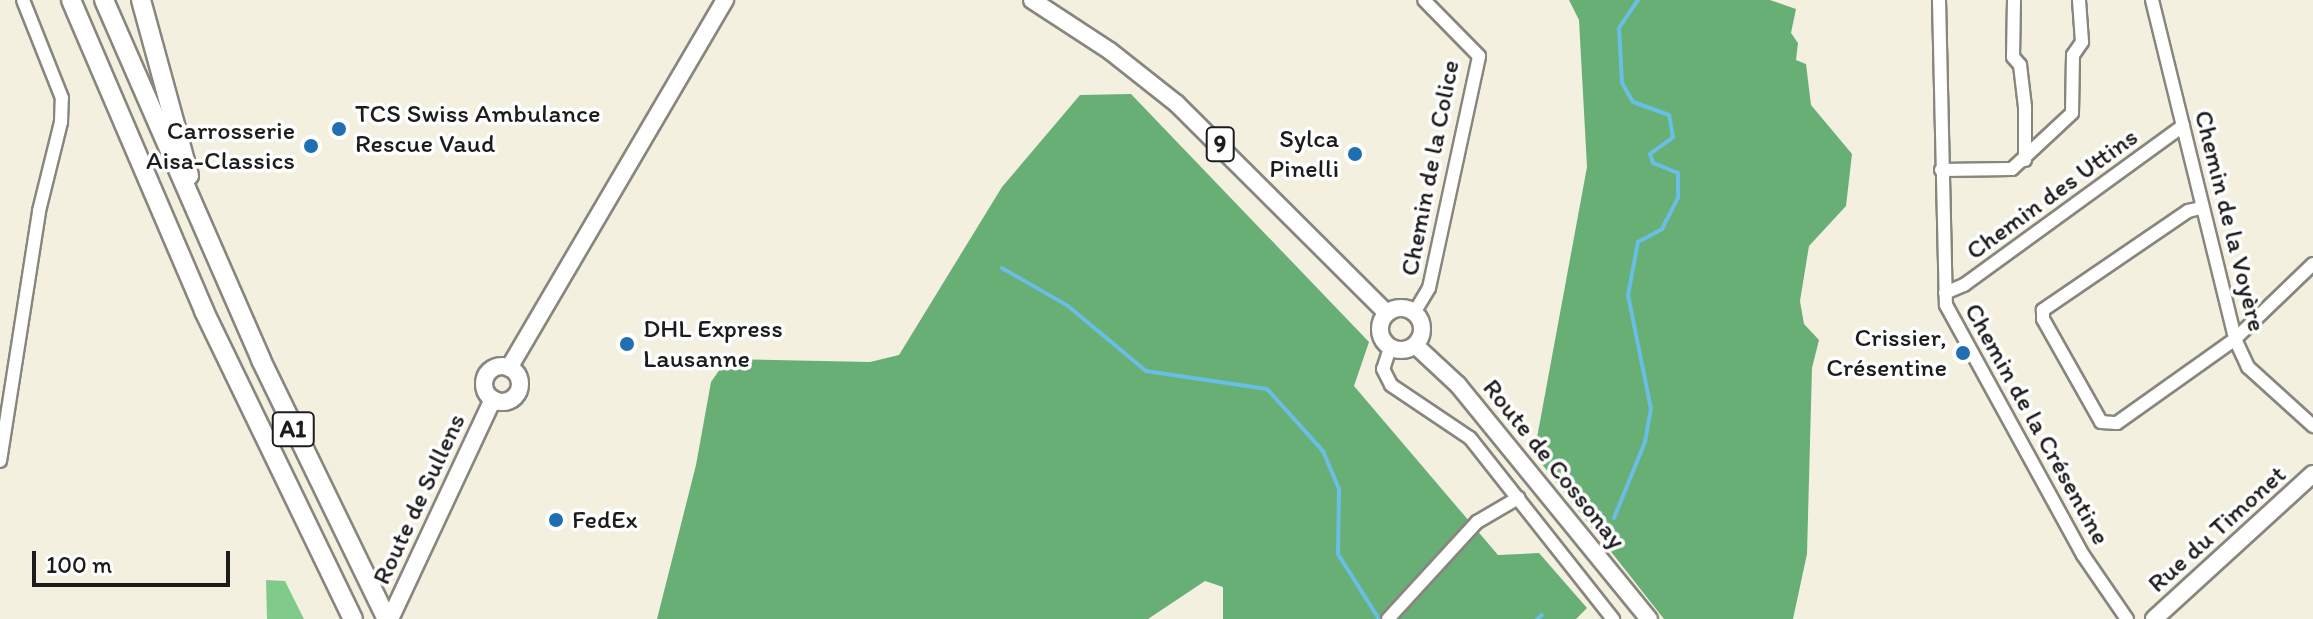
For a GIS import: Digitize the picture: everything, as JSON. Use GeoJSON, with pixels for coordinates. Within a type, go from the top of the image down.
{"type":"FeatureCollection","features":[{"type":"Feature","properties":{"kind":"highway","name":"A1"},"geometry":{"type":"LineString","coordinates":[[71,0],[222,349],[353,619]]}},
{"type":"Feature","properties":{"kind":"highway","name":"A1"},"geometry":{"type":"LineString","coordinates":[[104,0],[206,236],[389,619]]}},
{"type":"Feature","properties":{"kind":"highway"},"geometry":{"type":"LineString","coordinates":[[141,0],[206,236]]}},
{"type":"Feature","properties":{"kind":"main road"},"geometry":{"type":"LineString","coordinates":[[509,368],[725,0]]}},
{"type":"Feature","properties":{"kind":"main road","name":"9"},"geometry":{"type":"LineString","coordinates":[[1032,0],[1110,51],[1177,104],[1387,313]]}},
{"type":"Feature","properties":{"kind":"main road"},"geometry":{"type":"LineString","coordinates":[[1404,309],[1414,313],[1421,325],[1415,345],[1403,350],[1390,348],[1380,331],[1387,313],[1404,309]]}},
{"type":"Feature","properties":{"kind":"main road","name":"Route de Cossonay"},"geometry":{"type":"LineString","coordinates":[[1415,345],[1458,385],[1649,619]]}},
{"type":"Feature","properties":{"kind":"main road"},"geometry":{"type":"LineString","coordinates":[[499,367],[509,368],[518,375],[518,393],[509,400],[493,399],[486,391],[487,375],[499,367]]}},
{"type":"Feature","properties":{"kind":"main road","name":"Route de Sullens"},"geometry":{"type":"LineString","coordinates":[[389,619],[493,399]]}},
{"type":"Feature","properties":{"kind":"main road","name":"Rue du Timonet"},"geometry":{"type":"LineString","coordinates":[[2154,619],[2313,474]]}},
{"type":"Feature","properties":{"kind":"street"},"geometry":{"type":"LineString","coordinates":[[0,461],[39,211],[61,122],[62,98],[23,0]]}},
{"type":"Feature","properties":{"kind":"street","name":"Chemin de la Colice"},"geometry":{"type":"LineString","coordinates":[[1414,313],[1429,288],[1479,56],[1424,0]]}},
{"type":"Feature","properties":{"kind":"street","name":"Chemin de la Crésentine"},"geometry":{"type":"LineString","coordinates":[[1939,0],[1945,293],[1953,320],[2010,426],[2027,446],[2083,555],[2127,619]]}},
{"type":"Feature","properties":{"kind":"street"},"geometry":{"type":"LineString","coordinates":[[2014,0],[2013,57],[2020,65],[2025,107],[2025,160]]}},
{"type":"Feature","properties":{"kind":"street"},"geometry":{"type":"LineString","coordinates":[[1941,170],[2012,169],[2072,113],[2073,55],[2082,42],[2079,0]]}},
{"type":"Feature","properties":{"kind":"street","name":"Chemin de la Voyère"},"geometry":{"type":"LineString","coordinates":[[2152,0],[2235,339],[2248,367],[2313,426]]}},
{"type":"Feature","properties":{"kind":"street","name":"Chemin des Uttins"},"geometry":{"type":"LineString","coordinates":[[1945,293],[1964,285],[2183,126]]}},
{"type":"Feature","properties":{"kind":"street"},"geometry":{"type":"LineString","coordinates":[[2201,208],[2188,211],[2049,303],[2043,319],[2101,422],[2109,425],[2235,339],[2313,264]]}},
{"type":"Feature","properties":{"kind":"street"},"geometry":{"type":"LineString","coordinates":[[1390,348],[1383,369],[1391,385],[1461,430],[1613,619]]}},
{"type":"Feature","properties":{"kind":"street"},"geometry":{"type":"LineString","coordinates":[[1388,619],[1477,522],[1518,498]]}},
{"type":"Feature","properties":{"kind":"green space"},"geometry":{"type":"Polygon","coordinates":[[[1569,0],[1770,0],[1796,9],[1791,33],[1798,43],[1796,60],[1806,64],[1811,105],[1852,154],[1846,206],[1809,246],[1800,301],[1804,324],[1819,340],[1812,368],[1807,554],[1793,619],[1664,619],[1534,454],[1587,167],[1579,20],[1569,0]]]}},
{"type":"Feature","properties":{"kind":"green space"},"geometry":{"type":"Polygon","coordinates":[[[1131,94],[1369,342],[1354,386],[1498,555],[1539,553],[1587,608],[1576,619],[1223,619],[1223,587],[1205,581],[1148,619],[657,619],[696,465],[711,382],[727,359],[870,362],[899,355],[1002,187],[1080,95],[1131,94]]]}},
{"type":"Feature","properties":{"kind":"green space"},"geometry":{"type":"Polygon","coordinates":[[[266,580],[285,581],[304,619],[267,619],[266,580]]]}},
{"type":"Feature","properties":{"kind":"waterway"},"geometry":{"type":"LineString","coordinates":[[1614,518],[1645,442],[1651,409],[1628,295],[1638,242],[1662,229],[1678,198],[1678,173],[1653,163],[1650,154],[1673,137],[1669,115],[1633,102],[1622,83],[1619,28],[1638,0]]}},
{"type":"Feature","properties":{"kind":"waterway"},"geometry":{"type":"LineString","coordinates":[[1002,268],[1068,306],[1146,371],[1267,389],[1323,451],[1339,489],[1338,554],[1379,619]]}},
{"type":"Feature","properties":{"kind":"waterway"},"geometry":{"type":"LineString","coordinates":[[1537,619],[1542,615]]}},
{"type":"Feature","properties":{"kind":"place","name":"TCS Swiss Ambulance Rescue Vaud"},"geometry":{"type":"Point","coordinates":[339,129]}},
{"type":"Feature","properties":{"kind":"place","name":"Carrosserie Aisa-Classics"},"geometry":{"type":"Point","coordinates":[311,146]}},
{"type":"Feature","properties":{"kind":"place","name":"Sylca Pinelli"},"geometry":{"type":"Point","coordinates":[1355,154]}},
{"type":"Feature","properties":{"kind":"place","name":"DHL Express Lausanne"},"geometry":{"type":"Point","coordinates":[627,344]}},
{"type":"Feature","properties":{"kind":"place","name":"Crissier, Crésentine"},"geometry":{"type":"Point","coordinates":[1963,353]}},
{"type":"Feature","properties":{"kind":"place","name":"FedEx"},"geometry":{"type":"Point","coordinates":[556,520]}}]}
